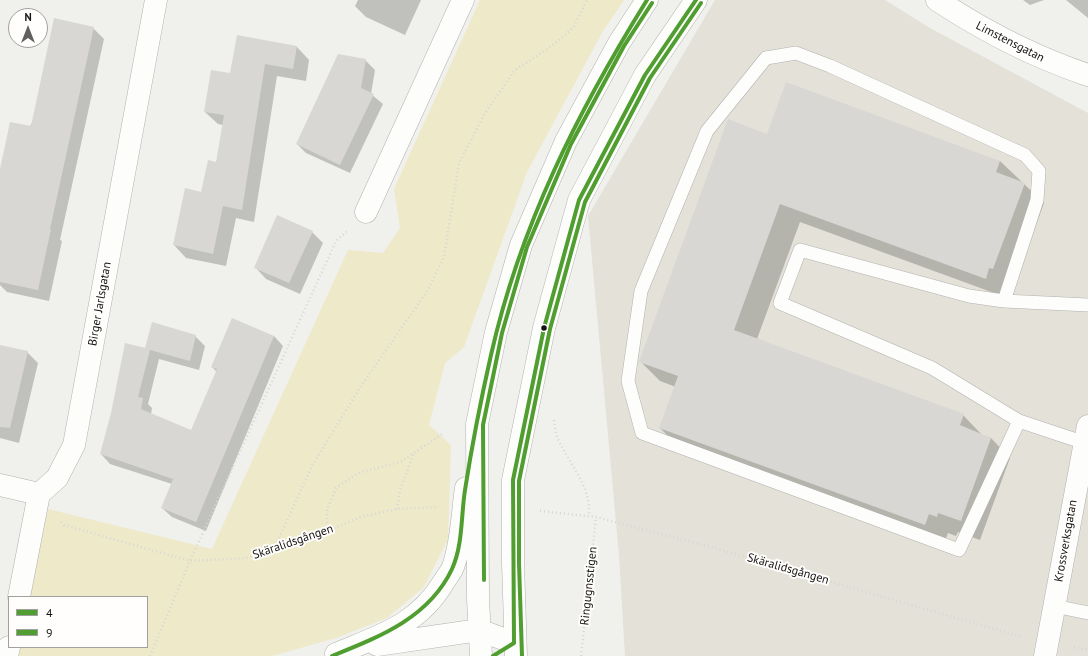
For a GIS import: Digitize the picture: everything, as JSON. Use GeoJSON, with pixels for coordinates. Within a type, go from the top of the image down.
{"type":"FeatureCollection","features":[{"type":"Feature","properties":{"kind":"main road","name":"Birger Jarlsgatan"},"geometry":{"type":"LineString","coordinates":[[39,494],[57,478],[74,445],[156,0]]}},
{"type":"Feature","properties":{"kind":"main road"},"geometry":{"type":"LineString","coordinates":[[366,212],[463,0]]}},
{"type":"Feature","properties":{"kind":"main road"},"geometry":{"type":"LineString","coordinates":[[334,655],[394,629],[418,614],[434,598],[452,568],[459,537],[477,424],[496,332],[522,245],[566,141],[619,43],[646,0]]}},
{"type":"Feature","properties":{"kind":"main road"},"geometry":{"type":"LineString","coordinates":[[515,650],[513,480],[544,328],[579,200],[645,75],[696,0]]}},
{"type":"Feature","properties":{"kind":"main road","name":"Limstensgatan"},"geometry":{"type":"LineString","coordinates":[[937,0],[1002,39],[1052,63],[1088,75]]}},
{"type":"Feature","properties":{"kind":"main road"},"geometry":{"type":"LineString","coordinates":[[477,424],[479,630],[482,656]]}},
{"type":"Feature","properties":{"kind":"main road","name":"Krossverksgatan"},"geometry":{"type":"LineString","coordinates":[[1046,649],[1086,434]]}},
{"type":"Feature","properties":{"kind":"main road"},"geometry":{"type":"LineString","coordinates":[[0,485],[39,494],[19,596]]}},
{"type":"Feature","properties":{"kind":"main road"},"geometry":{"type":"LineString","coordinates":[[334,655],[392,642],[479,630],[515,650]]}},
{"type":"Feature","properties":{"kind":"main road"},"geometry":{"type":"LineString","coordinates":[[493,656],[515,650]]}},
{"type":"Feature","properties":{"kind":"lane"},"geometry":{"type":"LineString","coordinates":[[1004,301],[1037,200],[1040,171],[1025,156],[830,66],[796,53],[766,58],[707,131],[641,291],[628,381],[642,432],[959,550],[1019,421]]}},
{"type":"Feature","properties":{"kind":"lane"},"geometry":{"type":"LineString","coordinates":[[1086,434],[1019,421],[932,368],[780,303],[800,250],[969,296],[1004,301],[1088,305]]}},
{"type":"Feature","properties":{"kind":"lane"},"geometry":{"type":"LineString","coordinates":[[1054,606],[1088,613]]}},
{"type":"Feature","properties":{"kind":"path"},"geometry":{"type":"LineString","coordinates":[[274,549],[313,464],[361,386],[428,290],[444,258],[459,163],[485,113],[515,70],[549,48],[573,28],[587,0]]}},
{"type":"Feature","properties":{"kind":"path"},"geometry":{"type":"LineString","coordinates":[[150,656],[190,561],[336,241],[366,212]]}},
{"type":"Feature","properties":{"kind":"path"},"geometry":{"type":"LineString","coordinates":[[554,418],[557,437],[583,483],[590,503],[589,516]]}},
{"type":"Feature","properties":{"kind":"path"},"geometry":{"type":"LineString","coordinates":[[327,531],[327,510],[336,488],[358,473],[400,462],[444,432]]}},
{"type":"Feature","properties":{"kind":"path"},"geometry":{"type":"LineString","coordinates":[[397,509],[400,490],[414,453]]}},
{"type":"Feature","properties":{"kind":"path","name":"Skäralidsgången"},"geometry":{"type":"LineString","coordinates":[[39,494],[64,525],[190,561],[246,558],[327,531],[361,517],[397,509],[444,507]]}},
{"type":"Feature","properties":{"kind":"path","name":"Skäralidsgången"},"geometry":{"type":"LineString","coordinates":[[533,510],[596,517],[707,546],[997,630],[1046,649]]}},
{"type":"Feature","properties":{"kind":"path","name":"Ringugnsstigen"},"geometry":{"type":"LineString","coordinates":[[581,656],[596,517]]}},
{"type":"Feature","properties":{"kind":"shaded area"},"geometry":{"type":"Polygon","coordinates":[[[480,0],[624,0],[603,31],[527,172],[464,347],[445,363],[429,425],[451,445],[448,539],[424,587],[387,618],[336,638],[272,656],[17,656],[19,648],[148,648],[148,596],[30,596],[48,509],[212,549],[348,250],[383,253],[400,228],[394,189],[480,0]]]}},
{"type":"Feature","properties":{"kind":"shaded area"},"geometry":{"type":"Polygon","coordinates":[[[715,0],[885,0],[930,28],[1088,113],[1088,656],[625,656],[619,555],[588,216],[715,0]]]}},
{"type":"Feature","properties":{"kind":"building"},"geometry":{"type":"Polygon","coordinates":[[[54,18],[94,27],[38,290],[0,282],[0,169],[10,122],[31,126],[54,18]]]}},
{"type":"Feature","properties":{"kind":"building"},"geometry":{"type":"Polygon","coordinates":[[[237,35],[297,46],[293,69],[265,64],[242,210],[223,206],[213,254],[173,245],[185,188],[201,192],[208,160],[216,162],[224,115],[204,112],[211,70],[230,73],[237,35]]]}},
{"type":"Feature","properties":{"kind":"building"},"geometry":{"type":"Polygon","coordinates":[[[338,54],[366,59],[361,88],[374,94],[340,165],[296,144],[338,54]]]}},
{"type":"Feature","properties":{"kind":"building"},"geometry":{"type":"Polygon","coordinates":[[[786,82],[1000,161],[996,172],[1025,183],[993,269],[989,268],[986,279],[780,204],[734,330],[964,414],[960,425],[991,438],[961,521],[938,513],[937,517],[929,514],[925,525],[659,428],[678,376],[639,362],[728,119],[767,134],[786,82]]]}},
{"type":"Feature","properties":{"kind":"building"},"geometry":{"type":"Polygon","coordinates":[[[277,215],[313,231],[289,283],[254,268],[277,215]]]}},
{"type":"Feature","properties":{"kind":"building"},"geometry":{"type":"Polygon","coordinates":[[[232,318],[274,336],[196,522],[161,508],[173,479],[100,454],[111,413],[125,343],[145,348],[152,322],[196,335],[190,361],[150,350],[138,397],[143,398],[141,409],[191,430],[217,369],[211,367],[232,318]]]}},
{"type":"Feature","properties":{"kind":"building"},"geometry":{"type":"Polygon","coordinates":[[[0,345],[28,351],[10,428],[0,427],[0,345]]]}},
{"type":"Feature","properties":{"kind":"transit line","name":"4"},"geometry":{"type":"LineString","coordinates":[[332,656],[385,633],[401,624],[430,601],[442,586],[452,569],[456,560],[460,540],[465,490],[491,355],[503,307],[518,261],[535,215],[575,127],[647,0]]}},
{"type":"Feature","properties":{"kind":"transit line","name":"4"},"geometry":{"type":"LineString","coordinates":[[493,656],[514,643],[513,480],[544,328],[579,200],[645,75],[696,0]]}},
{"type":"Feature","properties":{"kind":"transit line","name":"9"},"geometry":{"type":"LineString","coordinates":[[484,580],[483,425],[502,333],[527,247],[571,144],[624,46],[652,3]]}},
{"type":"Feature","properties":{"kind":"transit line","name":"9"},"geometry":{"type":"LineString","coordinates":[[522,656],[519,563],[519,481],[550,329],[585,202],[650,78],[701,3]]}}]}
